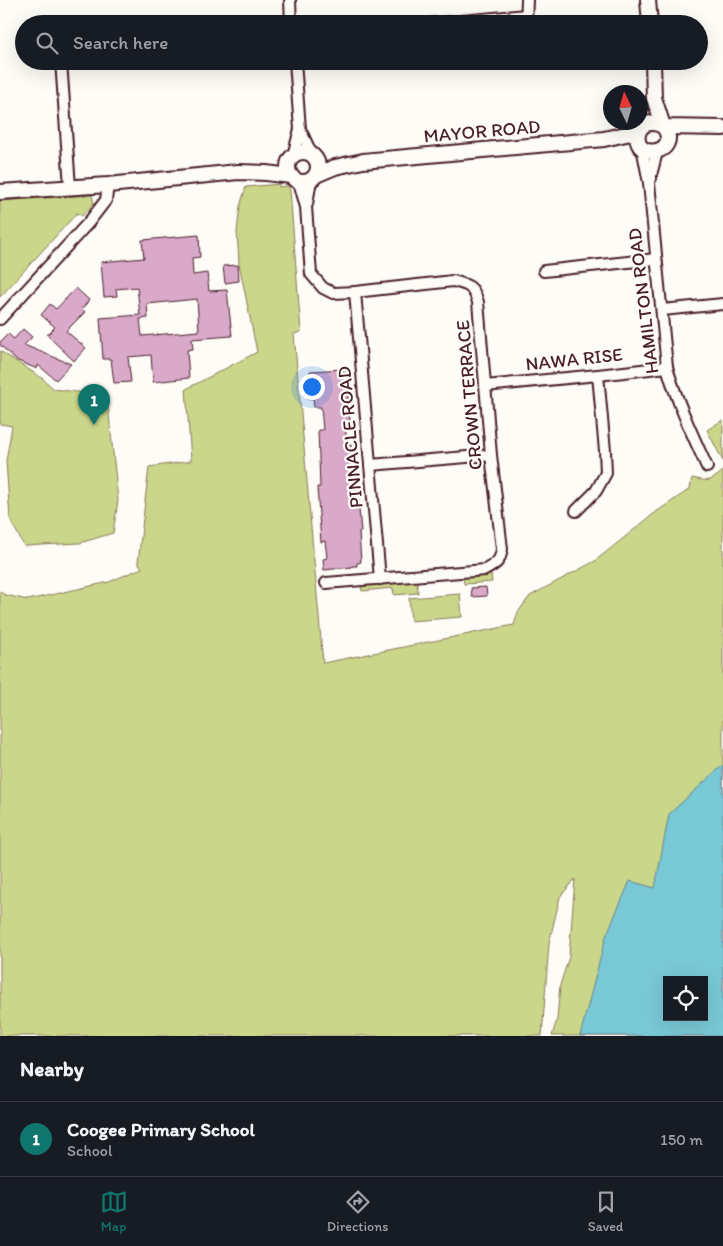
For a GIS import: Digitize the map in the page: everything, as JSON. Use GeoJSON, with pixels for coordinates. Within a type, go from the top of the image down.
{"type":"FeatureCollection","features":[{"type":"Feature","properties":{"kind":"main road"},"geometry":{"type":"LineString","coordinates":[[648,0],[649,15]]}},
{"type":"Feature","properties":{"kind":"main road"},"geometry":{"type":"LineString","coordinates":[[648,118],[654,98],[653,70]]}},
{"type":"Feature","properties":{"kind":"main road"},"geometry":{"type":"LineString","coordinates":[[654,98],[663,127],[668,135],[661,148]]}},
{"type":"Feature","properties":{"kind":"main road"},"geometry":{"type":"LineString","coordinates":[[648,126],[655,123],[663,127],[716,128]]}},
{"type":"Feature","properties":{"kind":"main road"},"geometry":{"type":"LineString","coordinates":[[641,130],[638,141],[641,147],[648,152],[661,148],[686,134],[716,128]]}},
{"type":"Feature","properties":{"kind":"main road","name":"MAYOR ROAD"},"geometry":{"type":"LineString","coordinates":[[238,172],[266,173],[304,178],[335,167],[363,161],[604,139],[635,130]]}},
{"type":"Feature","properties":{"kind":"main road","name":"MAYOR ROAD"},"geometry":{"type":"LineString","coordinates":[[604,139],[641,147]]}},
{"type":"Feature","properties":{"kind":"main road"},"geometry":{"type":"LineString","coordinates":[[299,153],[307,153],[314,157],[318,166],[304,178],[288,170],[288,163],[292,157],[299,153]]}},
{"type":"Feature","properties":{"kind":"main road","name":"MAYOR ROAD"},"geometry":{"type":"LineString","coordinates":[[0,192],[108,185],[238,172],[277,164],[292,157]]}},
{"type":"Feature","properties":{"kind":"main road","name":"MAYOR ROAD"},"geometry":{"type":"LineString","coordinates":[[314,157],[363,161]]}},
{"type":"Feature","properties":{"kind":"street"},"geometry":{"type":"LineString","coordinates":[[290,0],[291,15]]}},
{"type":"Feature","properties":{"kind":"street"},"geometry":{"type":"LineString","coordinates":[[526,15],[527,0]]}},
{"type":"Feature","properties":{"kind":"street"},"geometry":{"type":"LineString","coordinates":[[62,70],[70,187]]}},
{"type":"Feature","properties":{"kind":"street"},"geometry":{"type":"LineString","coordinates":[[292,157],[300,129],[295,70]]}},
{"type":"Feature","properties":{"kind":"street"},"geometry":{"type":"LineString","coordinates":[[300,129],[314,157]]}},
{"type":"Feature","properties":{"kind":"street","name":"HAMILTON ROAD"},"geometry":{"type":"LineString","coordinates":[[641,147],[649,183],[667,367],[675,393],[708,467]]}},
{"type":"Feature","properties":{"kind":"street","name":"HAMILTON ROAD"},"geometry":{"type":"LineString","coordinates":[[649,183],[661,148]]}},
{"type":"Feature","properties":{"kind":"street","name":"CROWN TERRACE"},"geometry":{"type":"LineString","coordinates":[[304,178],[311,274],[323,288],[333,293],[355,292],[453,281],[468,285],[475,292],[478,302],[491,455],[502,549],[500,557],[495,564],[485,570],[326,583]]}},
{"type":"Feature","properties":{"kind":"street"},"geometry":{"type":"LineString","coordinates":[[0,319],[89,222],[106,200],[108,185]]}},
{"type":"Feature","properties":{"kind":"street"},"geometry":{"type":"LineString","coordinates":[[544,271],[656,259]]}},
{"type":"Feature","properties":{"kind":"street","name":"PINNACLE ROAD"},"geometry":{"type":"LineString","coordinates":[[355,292],[380,579]]}},
{"type":"Feature","properties":{"kind":"street"},"geometry":{"type":"LineString","coordinates":[[662,310],[723,304]]}},
{"type":"Feature","properties":{"kind":"street","name":"NAWA RISE"},"geometry":{"type":"LineString","coordinates":[[485,386],[667,367]]}},
{"type":"Feature","properties":{"kind":"street"},"geometry":{"type":"LineString","coordinates":[[576,511],[596,490],[606,473],[606,451],[598,375]]}},
{"type":"Feature","properties":{"kind":"street"},"geometry":{"type":"LineString","coordinates":[[370,466],[491,455]]}},
{"type":"Feature","properties":{"kind":"green space"},"geometry":{"type":"Polygon","coordinates":[[[279,184],[279,187],[288,186],[290,190],[301,332],[294,334],[323,663],[514,625],[518,612],[530,596],[595,561],[656,512],[690,489],[692,478],[709,480],[723,471],[723,1036],[552,1036],[557,1019],[560,985],[569,957],[575,879],[560,897],[549,943],[542,1036],[0,1036],[0,591],[5,595],[28,600],[109,582],[142,568],[138,562],[149,467],[191,461],[186,389],[257,352],[239,264],[237,231],[240,206],[246,187],[279,184]]]}},
{"type":"Feature","properties":{"kind":"green space"},"geometry":{"type":"Polygon","coordinates":[[[92,195],[94,203],[82,216],[77,213],[0,297],[0,201],[92,195]]]}},
{"type":"Feature","properties":{"kind":"green space"},"geometry":{"type":"Polygon","coordinates":[[[0,351],[42,378],[54,389],[107,396],[118,500],[113,533],[80,543],[24,546],[10,519],[6,461],[12,426],[0,424],[0,351]]]}},
{"type":"Feature","properties":{"kind":"green space"},"geometry":{"type":"Polygon","coordinates":[[[723,420],[723,461],[707,430],[723,420]]]}},
{"type":"Feature","properties":{"kind":"green space"},"geometry":{"type":"Polygon","coordinates":[[[491,574],[492,582],[464,584],[463,576],[491,574]]]}},
{"type":"Feature","properties":{"kind":"green space"},"geometry":{"type":"Polygon","coordinates":[[[417,581],[418,593],[394,595],[393,588],[362,591],[361,586],[417,581]]]}},
{"type":"Feature","properties":{"kind":"green space"},"geometry":{"type":"Polygon","coordinates":[[[460,594],[462,617],[411,621],[409,598],[460,594]]]}},
{"type":"Feature","properties":{"kind":"water"},"geometry":{"type":"Polygon","coordinates":[[[723,765],[723,1036],[580,1036],[606,936],[630,881],[655,888],[669,814],[723,765]]]}},
{"type":"Feature","properties":{"kind":"building"},"geometry":{"type":"Polygon","coordinates":[[[199,235],[200,257],[192,258],[193,275],[207,273],[209,291],[227,290],[232,336],[192,339],[193,349],[187,350],[189,378],[153,382],[151,355],[128,357],[131,382],[114,383],[111,359],[103,359],[100,318],[140,315],[137,287],[116,289],[117,296],[104,297],[101,262],[144,258],[142,240],[199,235]],[[197,299],[147,304],[148,318],[140,319],[142,336],[199,331],[197,299]]]}},
{"type":"Feature","properties":{"kind":"building"},"geometry":{"type":"Polygon","coordinates":[[[238,265],[239,281],[225,283],[223,266],[238,265]]]}},
{"type":"Feature","properties":{"kind":"building"},"geometry":{"type":"Polygon","coordinates":[[[76,288],[89,300],[82,309],[85,312],[66,331],[86,348],[74,361],[47,335],[55,327],[41,315],[50,304],[56,309],[76,288]]]}},
{"type":"Feature","properties":{"kind":"building"},"geometry":{"type":"Polygon","coordinates":[[[23,329],[32,337],[24,345],[71,364],[56,380],[38,365],[37,369],[16,360],[0,345],[0,342],[8,334],[14,339],[23,329]]]}},
{"type":"Feature","properties":{"kind":"building"},"geometry":{"type":"Polygon","coordinates":[[[343,369],[344,373],[346,373],[350,421],[345,422],[347,445],[351,445],[351,452],[354,451],[361,532],[359,532],[361,562],[357,563],[357,566],[324,570],[323,559],[327,558],[325,541],[321,542],[317,487],[320,487],[318,430],[323,430],[321,407],[314,407],[313,398],[308,399],[307,391],[312,390],[310,371],[343,369]]]}},
{"type":"Feature","properties":{"kind":"building"},"geometry":{"type":"Polygon","coordinates":[[[486,587],[487,596],[472,597],[471,588],[486,587]]]}},
{"type":"Feature","properties":{"kind":"place","name":"Coogee Primary School"},"geometry":{"type":"Point","coordinates":[94,425]}}]}
